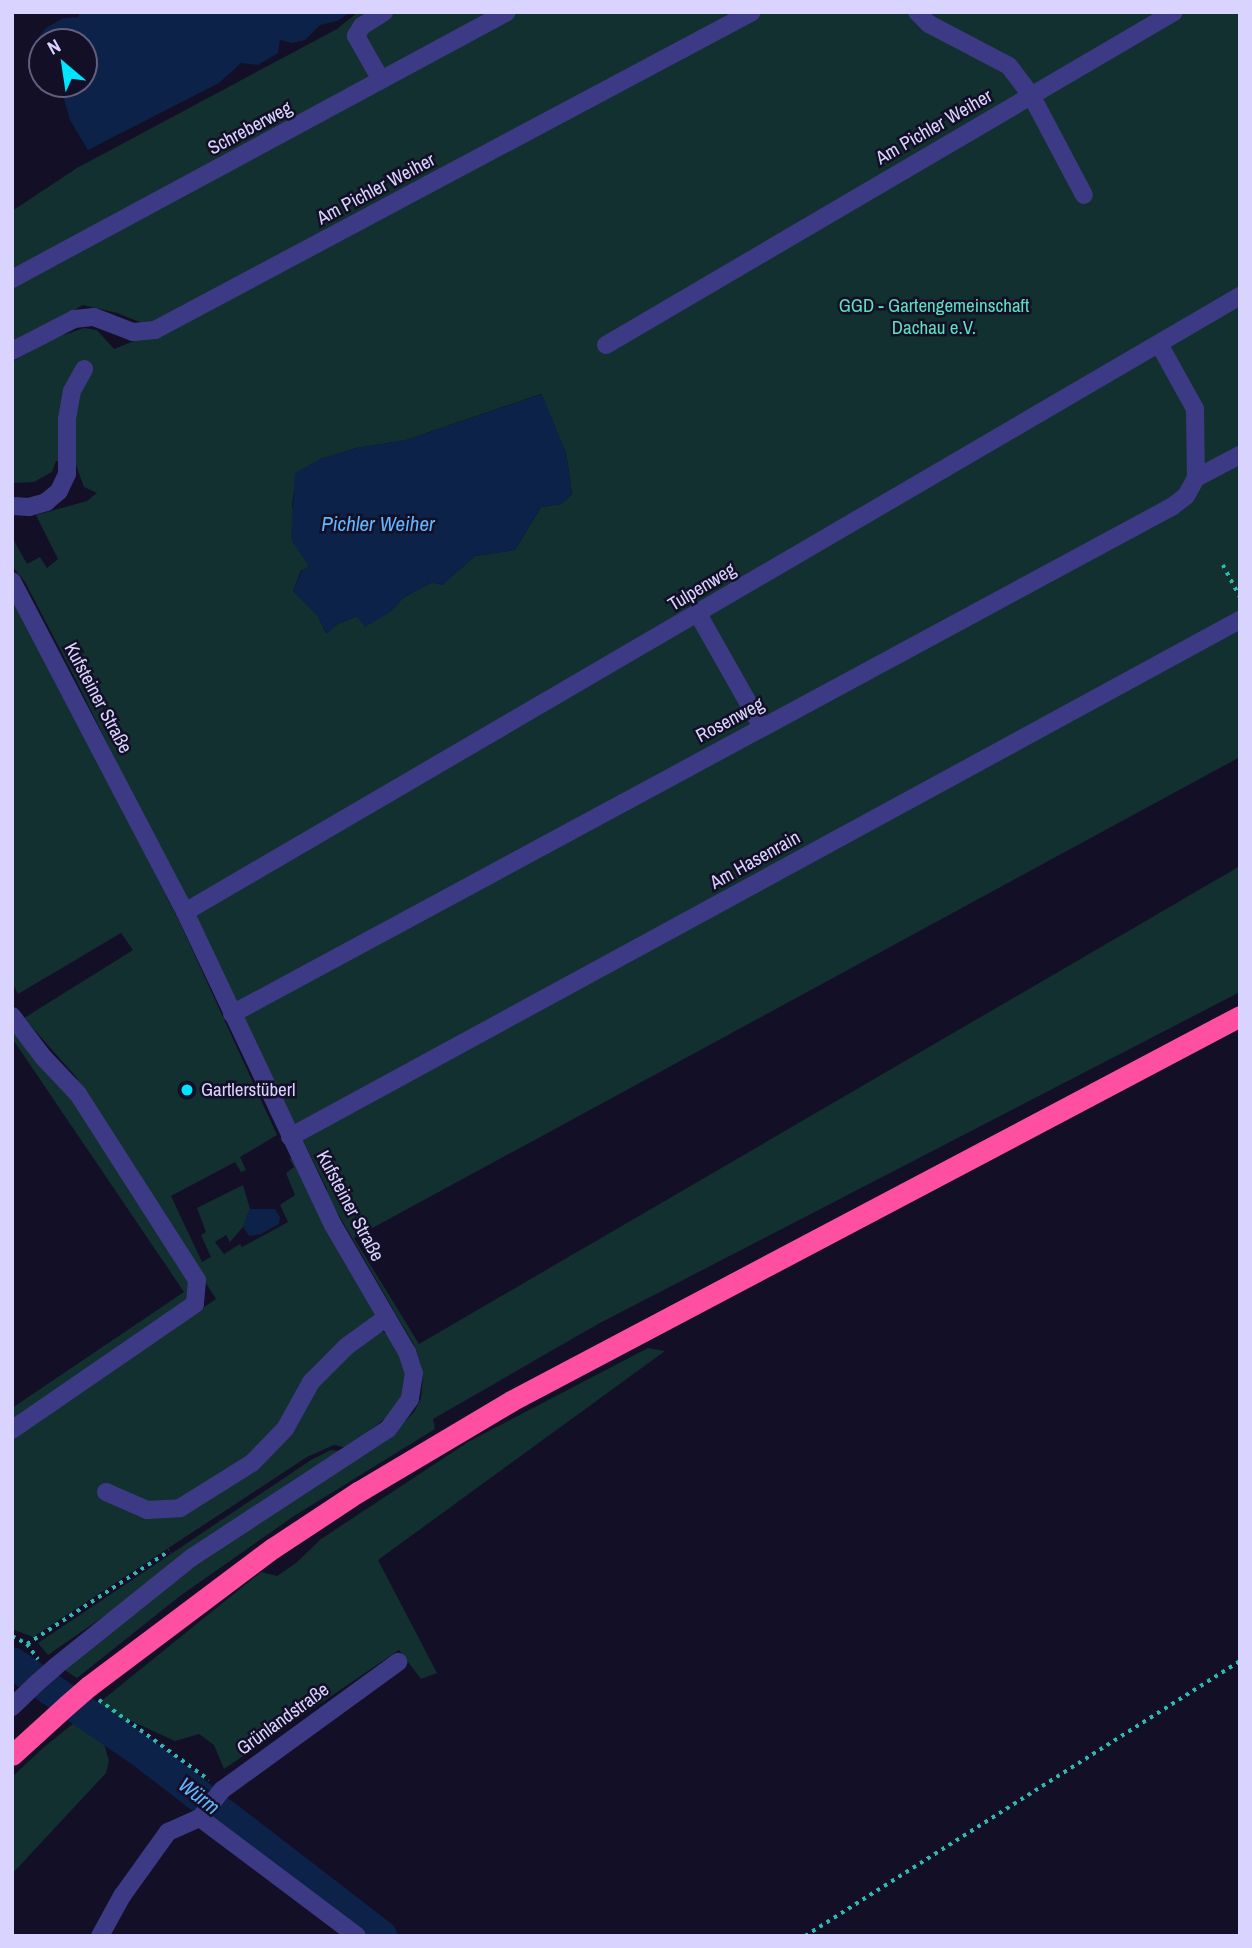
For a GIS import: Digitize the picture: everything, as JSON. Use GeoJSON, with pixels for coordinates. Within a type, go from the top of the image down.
{"type":"FeatureCollection","features":[{"type":"Feature","properties":{"kind":"highway"},"geometry":{"type":"LineString","coordinates":[[12,1755],[67,1705],[91,1692],[273,1548],[358,1492],[511,1402],[1240,1016]]}},
{"type":"Feature","properties":{"kind":"street"},"geometry":{"type":"LineString","coordinates":[[381,80],[356,36],[362,26],[384,12]]}},
{"type":"Feature","properties":{"kind":"street","name":"Schreberweg"},"geometry":{"type":"LineString","coordinates":[[12,279],[507,12]]}},
{"type":"Feature","properties":{"kind":"street","name":"Am Pichler Weiher"},"geometry":{"type":"LineString","coordinates":[[12,351],[74,319],[94,317],[133,332],[155,330],[752,12]]}},
{"type":"Feature","properties":{"kind":"street","name":"Am Pichler Weiher"},"geometry":{"type":"LineString","coordinates":[[917,12],[929,24],[1009,66],[1031,96],[1084,195]]}},
{"type":"Feature","properties":{"kind":"street","name":"Am Pichler Weiher"},"geometry":{"type":"LineString","coordinates":[[606,345],[1174,12]]}},
{"type":"Feature","properties":{"kind":"street","name":"Tulpenweg"},"geometry":{"type":"LineString","coordinates":[[185,912],[1240,296]]}},
{"type":"Feature","properties":{"kind":"street"},"geometry":{"type":"LineString","coordinates":[[1159,344],[1195,409],[1196,478]]}},
{"type":"Feature","properties":{"kind":"street"},"geometry":{"type":"LineString","coordinates":[[12,506],[29,507],[46,502],[59,491],[67,474],[67,419],[72,391],[84,369]]}},
{"type":"Feature","properties":{"kind":"street","name":"Rosenweg"},"geometry":{"type":"LineString","coordinates":[[232,1014],[1173,506],[1186,496],[1196,478],[1240,455]]}},
{"type":"Feature","properties":{"kind":"street","name":"Kufsteiner Straße"},"geometry":{"type":"LineString","coordinates":[[12,582],[185,912],[333,1225],[407,1352],[414,1373],[410,1399],[387,1429],[191,1558],[48,1665],[38,1682],[12,1707]]}},
{"type":"Feature","properties":{"kind":"street"},"geometry":{"type":"LineString","coordinates":[[698,614],[762,727]]}},
{"type":"Feature","properties":{"kind":"street","name":"Am Hasenrain"},"geometry":{"type":"LineString","coordinates":[[290,1137],[1240,620]]}},
{"type":"Feature","properties":{"kind":"street"},"geometry":{"type":"LineString","coordinates":[[12,1016],[43,1057],[78,1094],[197,1280],[195,1304],[12,1430]]}},
{"type":"Feature","properties":{"kind":"street"},"geometry":{"type":"LineString","coordinates":[[106,1492],[147,1510],[180,1508],[252,1462],[285,1429],[311,1382],[347,1346],[387,1317]]}},
{"type":"Feature","properties":{"kind":"street","name":"Grünlandstraße"},"geometry":{"type":"LineString","coordinates":[[100,1936],[122,1896],[168,1832],[200,1818],[219,1792],[398,1662]]}},
{"type":"Feature","properties":{"kind":"street"},"geometry":{"type":"LineString","coordinates":[[200,1818],[357,1936]]}},
{"type":"Feature","properties":{"kind":"path"},"geometry":{"type":"LineString","coordinates":[[1223,565],[1240,597]]}},
{"type":"Feature","properties":{"kind":"path"},"geometry":{"type":"LineString","coordinates":[[12,1636],[27,1644],[48,1665]]}},
{"type":"Feature","properties":{"kind":"path"},"geometry":{"type":"LineString","coordinates":[[805,1936],[1240,1661]]}},
{"type":"Feature","properties":{"kind":"path"},"geometry":{"type":"LineString","coordinates":[[91,1692],[219,1792]]}},
{"type":"Feature","properties":{"kind":"green space","name":"GGD - Gartengemeinschaft Dachau e.V."},"geometry":{"type":"Polygon","coordinates":[[[358,12],[1240,12],[1240,757],[354,1238],[419,1344],[1240,866],[1240,992],[598,1324],[433,1419],[435,1429],[294,1516],[180,1596],[77,1678],[63,1669],[228,1542],[390,1437],[414,1412],[421,1398],[423,1375],[414,1345],[326,1193],[327,1189],[77,682],[25,582],[12,566],[12,537],[27,564],[40,557],[47,568],[58,559],[36,515],[87,501],[97,493],[84,487],[76,465],[56,461],[52,472],[34,482],[12,483],[12,362],[55,338],[84,328],[97,330],[114,349],[134,341],[147,325],[117,313],[83,305],[12,344],[12,211],[77,168],[337,29],[358,12]],[[541,394],[406,440],[357,448],[320,459],[295,484],[292,505],[309,567],[301,571],[293,591],[318,616],[326,633],[338,624],[357,616],[365,626],[390,612],[403,598],[432,582],[442,585],[475,556],[515,550],[541,507],[561,504],[572,494],[566,453],[541,394]]]}},
{"type":"Feature","properties":{"kind":"green space"},"geometry":{"type":"Polygon","coordinates":[[[12,595],[180,923],[277,1135],[240,1157],[246,1170],[241,1172],[235,1162],[171,1196],[202,1262],[211,1257],[201,1235],[206,1232],[197,1208],[243,1185],[250,1209],[243,1227],[230,1242],[226,1235],[215,1242],[224,1254],[240,1244],[242,1247],[288,1222],[280,1205],[295,1195],[286,1173],[294,1167],[289,1158],[293,1159],[378,1308],[379,1329],[394,1339],[408,1376],[404,1395],[395,1411],[347,1448],[334,1445],[307,1457],[33,1637],[12,1629],[12,1436],[216,1299],[76,1077],[24,1018],[133,950],[121,933],[18,994],[12,982],[12,595]]]}},
{"type":"Feature","properties":{"kind":"green space"},"geometry":{"type":"Polygon","coordinates":[[[12,1021],[59,1080],[188,1279],[190,1288],[187,1300],[12,1425],[12,1408],[184,1292],[12,1038],[12,1021]]]}},
{"type":"Feature","properties":{"kind":"green space"},"geometry":{"type":"Polygon","coordinates":[[[648,1348],[665,1351],[378,1560],[437,1673],[421,1679],[399,1650],[224,1769],[214,1745],[199,1734],[175,1741],[127,1719],[103,1740],[109,1761],[106,1773],[12,1874],[12,1777],[43,1748],[261,1572],[277,1576],[296,1563],[321,1539],[468,1442],[648,1348]]]}},
{"type":"Feature","properties":{"kind":"green space"},"geometry":{"type":"Polygon","coordinates":[[[331,1450],[342,1451],[48,1655],[38,1643],[311,1460],[331,1450]]]}},
{"type":"Feature","properties":{"kind":"water"},"geometry":{"type":"Polygon","coordinates":[[[80,12],[351,12],[337,21],[320,25],[305,40],[292,43],[280,40],[278,53],[258,65],[241,63],[219,83],[88,150],[70,120],[64,98],[98,98],[98,28],[46,28],[63,18],[78,17],[80,12]]]}},
{"type":"Feature","properties":{"kind":"water","name":"Pichler Weiher"},"geometry":{"type":"Polygon","coordinates":[[[542,394],[566,453],[572,494],[561,504],[541,507],[515,550],[475,556],[442,585],[432,582],[403,598],[390,612],[365,627],[357,616],[338,624],[327,634],[318,616],[293,591],[302,571],[309,567],[291,539],[295,473],[320,459],[357,448],[406,440],[542,394]]]}},
{"type":"Feature","properties":{"kind":"water"},"geometry":{"type":"Polygon","coordinates":[[[250,1209],[275,1209],[280,1217],[279,1224],[261,1234],[249,1236],[243,1227],[250,1209]]]}},
{"type":"Feature","properties":{"kind":"waterway","name":"Würm"},"geometry":{"type":"LineString","coordinates":[[12,1663],[141,1751],[381,1936]]}},
{"type":"Feature","properties":{"kind":"place","name":"Gartlerstüberl"},"geometry":{"type":"Point","coordinates":[187,1090]}}]}
